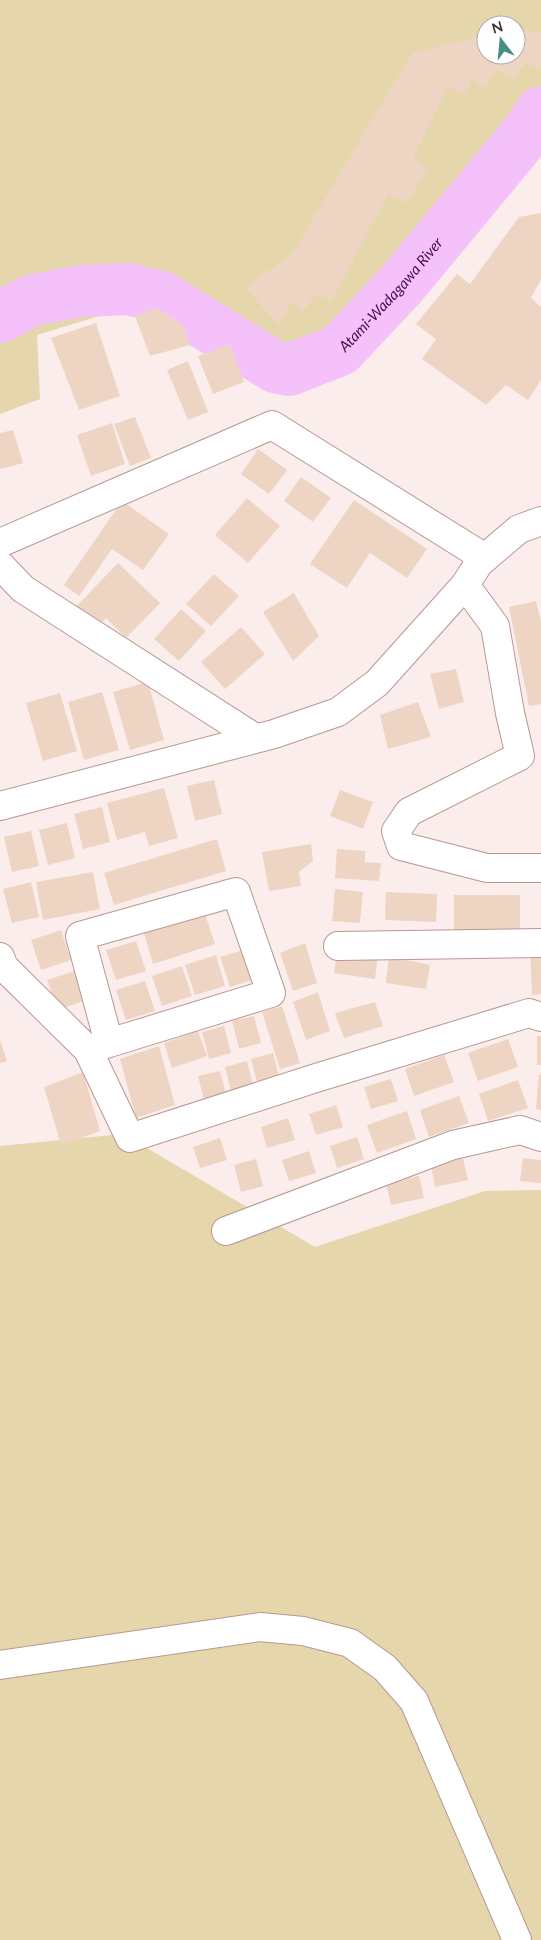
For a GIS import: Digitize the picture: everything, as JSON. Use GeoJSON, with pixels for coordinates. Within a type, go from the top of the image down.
{"type":"FeatureCollection","features":[{"type":"Feature","properties":{"kind":"street"},"geometry":{"type":"LineString","coordinates":[[0,543],[272,425],[485,558]]}},
{"type":"Feature","properties":{"kind":"street"},"geometry":{"type":"LineString","coordinates":[[0,806],[255,738],[338,712],[378,683],[465,585],[485,558],[519,529],[541,521]]}},
{"type":"Feature","properties":{"kind":"street"},"geometry":{"type":"LineString","coordinates":[[0,565],[23,589],[255,738]]}},
{"type":"Feature","properties":{"kind":"street"},"geometry":{"type":"LineString","coordinates":[[465,585],[495,626],[510,713],[520,756],[409,812],[396,831],[401,846],[477,866],[487,868],[541,868]]}},
{"type":"Feature","properties":{"kind":"street"},"geometry":{"type":"LineString","coordinates":[[99,1046],[271,993],[236,892],[80,936],[99,1046],[130,1138],[316,1078],[528,1014],[541,1017]]}},
{"type":"Feature","properties":{"kind":"street"},"geometry":{"type":"LineString","coordinates":[[338,946],[541,943]]}},
{"type":"Feature","properties":{"kind":"street"},"geometry":{"type":"LineString","coordinates":[[0,956],[4,967],[99,1046]]}},
{"type":"Feature","properties":{"kind":"street"},"geometry":{"type":"LineString","coordinates":[[226,1232],[454,1145],[520,1130],[541,1137]]}},
{"type":"Feature","properties":{"kind":"street"},"geometry":{"type":"LineString","coordinates":[[0,1665],[260,1627],[303,1631],[350,1644],[385,1668],[414,1701],[517,1940]]}},
{"type":"Feature","properties":{"kind":"shaded area"},"geometry":{"type":"Polygon","coordinates":[[[0,0],[541,0],[541,102],[516,133],[294,376],[161,297],[37,335],[40,399],[0,414],[0,0]]]}},
{"type":"Feature","properties":{"kind":"shaded area"},"geometry":{"type":"Polygon","coordinates":[[[123,1134],[315,1247],[485,1191],[541,1190],[541,1940],[0,1940],[0,1146],[123,1134]]]}},
{"type":"Feature","properties":{"kind":"building"},"geometry":{"type":"Polygon","coordinates":[[[526,30],[541,32],[541,64],[539,69],[526,62],[526,30]]]}},
{"type":"Feature","properties":{"kind":"building"},"geometry":{"type":"Polygon","coordinates":[[[476,37],[476,65],[524,65],[515,78],[496,71],[486,88],[472,80],[465,95],[448,87],[413,159],[428,168],[406,204],[388,194],[332,301],[316,294],[302,312],[292,302],[278,325],[245,287],[292,254],[412,53],[476,37]]]}},
{"type":"Feature","properties":{"kind":"building"},"geometry":{"type":"Polygon","coordinates":[[[541,213],[541,279],[531,298],[541,307],[541,380],[528,400],[506,385],[486,405],[422,359],[436,339],[416,324],[457,274],[470,284],[519,217],[541,213]]]}},
{"type":"Feature","properties":{"kind":"building"},"geometry":{"type":"Polygon","coordinates":[[[156,308],[183,325],[190,345],[150,356],[135,316],[156,308]]]}},
{"type":"Feature","properties":{"kind":"building"},"geometry":{"type":"Polygon","coordinates":[[[96,323],[120,396],[79,410],[51,338],[96,323]]]}},
{"type":"Feature","properties":{"kind":"building"},"geometry":{"type":"Polygon","coordinates":[[[230,344],[244,382],[213,394],[198,356],[230,344]]]}},
{"type":"Feature","properties":{"kind":"building"},"geometry":{"type":"Polygon","coordinates":[[[188,361],[208,412],[188,420],[167,370],[188,361]]]}},
{"type":"Feature","properties":{"kind":"building"},"geometry":{"type":"Polygon","coordinates":[[[135,417],[151,458],[130,466],[114,424],[135,417]]]}},
{"type":"Feature","properties":{"kind":"building"},"geometry":{"type":"Polygon","coordinates":[[[112,423],[125,464],[91,476],[77,435],[112,423]]]}},
{"type":"Feature","properties":{"kind":"building"},"geometry":{"type":"Polygon","coordinates":[[[13,430],[23,463],[0,469],[0,433],[13,430]]]}},
{"type":"Feature","properties":{"kind":"building"},"geometry":{"type":"Polygon","coordinates":[[[258,449],[287,470],[269,494],[241,474],[258,449]]]}},
{"type":"Feature","properties":{"kind":"building"},"geometry":{"type":"Polygon","coordinates":[[[301,477],[331,498],[313,522],[284,501],[301,477]]]}},
{"type":"Feature","properties":{"kind":"building"},"geometry":{"type":"Polygon","coordinates":[[[247,498],[280,526],[248,563],[215,535],[247,498]]]}},
{"type":"Feature","properties":{"kind":"building"},"geometry":{"type":"Polygon","coordinates":[[[354,500],[427,549],[407,578],[370,553],[347,588],[310,564],[354,500]]]}},
{"type":"Feature","properties":{"kind":"building"},"geometry":{"type":"Polygon","coordinates":[[[122,501],[169,534],[143,570],[112,549],[79,596],[64,585],[122,501]]]}},
{"type":"Feature","properties":{"kind":"building"},"geometry":{"type":"Polygon","coordinates":[[[118,563],[160,603],[126,638],[106,618],[90,635],[68,615],[118,563]]]}},
{"type":"Feature","properties":{"kind":"building"},"geometry":{"type":"Polygon","coordinates":[[[214,574],[239,596],[211,626],[186,604],[214,574]]]}},
{"type":"Feature","properties":{"kind":"building"},"geometry":{"type":"Polygon","coordinates":[[[294,593],[319,636],[293,661],[263,612],[294,593]]]}},
{"type":"Feature","properties":{"kind":"building"},"geometry":{"type":"Polygon","coordinates":[[[536,601],[541,622],[541,704],[529,706],[509,607],[536,601]]]}},
{"type":"Feature","properties":{"kind":"building"},"geometry":{"type":"Polygon","coordinates":[[[181,609],[206,631],[179,661],[154,639],[181,609]]]}},
{"type":"Feature","properties":{"kind":"building"},"geometry":{"type":"Polygon","coordinates":[[[241,627],[265,654],[225,689],[201,662],[241,627]]]}},
{"type":"Feature","properties":{"kind":"building"},"geometry":{"type":"Polygon","coordinates":[[[456,669],[464,702],[439,709],[430,674],[456,669]]]}},
{"type":"Feature","properties":{"kind":"building"},"geometry":{"type":"Polygon","coordinates":[[[148,682],[164,740],[130,750],[113,692],[148,682]]]}},
{"type":"Feature","properties":{"kind":"building"},"geometry":{"type":"Polygon","coordinates":[[[102,692],[119,750],[84,760],[68,702],[102,692]]]}},
{"type":"Feature","properties":{"kind":"building"},"geometry":{"type":"Polygon","coordinates":[[[60,693],[77,751],[43,761],[26,703],[60,693]]]}},
{"type":"Feature","properties":{"kind":"building"},"geometry":{"type":"Polygon","coordinates":[[[418,702],[431,737],[388,749],[380,715],[418,702]]]}},
{"type":"Feature","properties":{"kind":"building"},"geometry":{"type":"Polygon","coordinates":[[[214,780],[222,814],[195,821],[187,786],[214,780]]]}},
{"type":"Feature","properties":{"kind":"building"},"geometry":{"type":"Polygon","coordinates":[[[164,788],[178,838],[149,846],[145,832],[117,840],[107,803],[164,788]]]}},
{"type":"Feature","properties":{"kind":"building"},"geometry":{"type":"Polygon","coordinates":[[[340,790],[373,802],[363,829],[330,816],[340,790]]]}},
{"type":"Feature","properties":{"kind":"building"},"geometry":{"type":"Polygon","coordinates":[[[102,807],[110,842],[83,849],[74,814],[102,807]]]}},
{"type":"Feature","properties":{"kind":"building"},"geometry":{"type":"Polygon","coordinates":[[[67,823],[75,858],[48,865],[39,830],[67,823]]]}},
{"type":"Feature","properties":{"kind":"building"},"geometry":{"type":"Polygon","coordinates":[[[31,831],[39,866],[12,872],[4,837],[31,831]]]}},
{"type":"Feature","properties":{"kind":"building"},"geometry":{"type":"Polygon","coordinates":[[[217,839],[226,871],[114,905],[104,873],[217,839]]]}},
{"type":"Feature","properties":{"kind":"building"},"geometry":{"type":"Polygon","coordinates":[[[311,844],[313,861],[299,872],[301,886],[269,891],[262,852],[311,844]]]}},
{"type":"Feature","properties":{"kind":"building"},"geometry":{"type":"Polygon","coordinates":[[[337,849],[365,851],[365,862],[381,863],[379,881],[335,878],[337,849]]]}},
{"type":"Feature","properties":{"kind":"building"},"geometry":{"type":"Polygon","coordinates":[[[93,872],[100,909],[43,920],[36,882],[93,872]]]}},
{"type":"Feature","properties":{"kind":"building"},"geometry":{"type":"Polygon","coordinates":[[[31,882],[39,917],[12,923],[3,889],[31,882]]]}},
{"type":"Feature","properties":{"kind":"building"},"geometry":{"type":"Polygon","coordinates":[[[335,889],[363,892],[360,923],[332,921],[335,889]]]}},
{"type":"Feature","properties":{"kind":"building"},"geometry":{"type":"Polygon","coordinates":[[[386,892],[437,894],[436,922],[385,920],[386,892]]]}},
{"type":"Feature","properties":{"kind":"building"},"geometry":{"type":"Polygon","coordinates":[[[454,895],[520,895],[520,931],[454,931],[454,895]]]}},
{"type":"Feature","properties":{"kind":"building"},"geometry":{"type":"Polygon","coordinates":[[[205,914],[215,944],[153,964],[144,933],[205,914]]]}},
{"type":"Feature","properties":{"kind":"building"},"geometry":{"type":"Polygon","coordinates":[[[61,930],[71,960],[41,970],[31,940],[61,930]]]}},
{"type":"Feature","properties":{"kind":"building"},"geometry":{"type":"Polygon","coordinates":[[[136,941],[146,971],[116,980],[106,950],[136,941]]]}},
{"type":"Feature","properties":{"kind":"building"},"geometry":{"type":"Polygon","coordinates":[[[305,943],[317,983],[293,991],[280,953],[305,943]]]}},
{"type":"Feature","properties":{"kind":"building"},"geometry":{"type":"Polygon","coordinates":[[[338,946],[378,954],[375,979],[334,973],[338,946]]]}},
{"type":"Feature","properties":{"kind":"building"},"geometry":{"type":"Polygon","coordinates":[[[250,948],[259,978],[230,987],[220,957],[250,948]]]}},
{"type":"Feature","properties":{"kind":"building"},"geometry":{"type":"Polygon","coordinates":[[[541,952],[541,994],[532,995],[530,953],[541,952]]]}},
{"type":"Feature","properties":{"kind":"building"},"geometry":{"type":"Polygon","coordinates":[[[216,955],[225,986],[195,995],[185,965],[216,955]]]}},
{"type":"Feature","properties":{"kind":"building"},"geometry":{"type":"Polygon","coordinates":[[[389,956],[430,965],[426,989],[386,983],[389,956]]]}},
{"type":"Feature","properties":{"kind":"building"},"geometry":{"type":"Polygon","coordinates":[[[182,966],[192,996],[162,1006],[152,976],[182,966]]]}},
{"type":"Feature","properties":{"kind":"building"},"geometry":{"type":"Polygon","coordinates":[[[77,970],[87,1000],[57,1010],[47,980],[77,970]]]}},
{"type":"Feature","properties":{"kind":"building"},"geometry":{"type":"Polygon","coordinates":[[[145,981],[155,1011],[126,1020],[116,990],[145,981]]]}},
{"type":"Feature","properties":{"kind":"building"},"geometry":{"type":"Polygon","coordinates":[[[318,992],[330,1031],[306,1040],[293,1002],[318,992]]]}},
{"type":"Feature","properties":{"kind":"building"},"geometry":{"type":"Polygon","coordinates":[[[375,1002],[383,1026],[344,1038],[335,1013],[375,1002]]]}},
{"type":"Feature","properties":{"kind":"building"},"geometry":{"type":"Polygon","coordinates":[[[282,1006],[300,1063],[280,1069],[262,1012],[282,1006]]]}},
{"type":"Feature","properties":{"kind":"building"},"geometry":{"type":"Polygon","coordinates":[[[254,1016],[261,1043],[239,1049],[232,1021],[254,1016]]]}},
{"type":"Feature","properties":{"kind":"building"},"geometry":{"type":"Polygon","coordinates":[[[224,1026],[231,1053],[209,1059],[202,1032],[224,1026]]]}},
{"type":"Feature","properties":{"kind":"building"},"geometry":{"type":"Polygon","coordinates":[[[198,1031],[207,1056],[172,1068],[164,1043],[198,1031]]]}},
{"type":"Feature","properties":{"kind":"building"},"geometry":{"type":"Polygon","coordinates":[[[537,1036],[541,1036],[541,1065],[537,1065],[537,1036]]]}},
{"type":"Feature","properties":{"kind":"building"},"geometry":{"type":"Polygon","coordinates":[[[508,1039],[518,1067],[478,1081],[468,1053],[508,1039]]]}},
{"type":"Feature","properties":{"kind":"building"},"geometry":{"type":"Polygon","coordinates":[[[0,1040],[7,1061],[0,1063],[0,1040]]]}},
{"type":"Feature","properties":{"kind":"building"},"geometry":{"type":"Polygon","coordinates":[[[159,1046],[175,1105],[136,1118],[120,1059],[159,1046]]]}},
{"type":"Feature","properties":{"kind":"building"},"geometry":{"type":"Polygon","coordinates":[[[273,1053],[280,1081],[258,1086],[251,1059],[273,1053]]]}},
{"type":"Feature","properties":{"kind":"building"},"geometry":{"type":"Polygon","coordinates":[[[444,1055],[454,1082],[414,1096],[405,1069],[444,1055]]]}},
{"type":"Feature","properties":{"kind":"building"},"geometry":{"type":"Polygon","coordinates":[[[247,1061],[254,1089],[232,1095],[225,1067],[247,1061]]]}},
{"type":"Feature","properties":{"kind":"building"},"geometry":{"type":"Polygon","coordinates":[[[220,1071],[227,1098],[205,1104],[198,1076],[220,1071]]]}},
{"type":"Feature","properties":{"kind":"building"},"geometry":{"type":"Polygon","coordinates":[[[83,1072],[100,1131],[61,1145],[44,1087],[83,1072]]]}},
{"type":"Feature","properties":{"kind":"building"},"geometry":{"type":"Polygon","coordinates":[[[539,1074],[541,1075],[541,1110],[536,1109],[539,1074]]]}},
{"type":"Feature","properties":{"kind":"building"},"geometry":{"type":"Polygon","coordinates":[[[391,1079],[398,1101],[371,1109],[364,1087],[391,1079]]]}},
{"type":"Feature","properties":{"kind":"building"},"geometry":{"type":"Polygon","coordinates":[[[518,1080],[528,1108],[488,1121],[479,1094],[518,1080]]]}},
{"type":"Feature","properties":{"kind":"building"},"geometry":{"type":"Polygon","coordinates":[[[459,1096],[469,1123],[429,1137],[420,1110],[459,1096]]]}},
{"type":"Feature","properties":{"kind":"building"},"geometry":{"type":"Polygon","coordinates":[[[336,1105],[343,1127],[316,1135],[309,1114],[336,1105]]]}},
{"type":"Feature","properties":{"kind":"building"},"geometry":{"type":"Polygon","coordinates":[[[407,1111],[416,1139],[377,1153],[367,1125],[407,1111]]]}},
{"type":"Feature","properties":{"kind":"building"},"geometry":{"type":"Polygon","coordinates":[[[288,1118],[295,1140],[267,1148],[261,1127],[288,1118]]]}},
{"type":"Feature","properties":{"kind":"building"},"geometry":{"type":"Polygon","coordinates":[[[357,1137],[364,1159],[337,1168],[330,1146],[357,1137]]]}},
{"type":"Feature","properties":{"kind":"building"},"geometry":{"type":"Polygon","coordinates":[[[220,1138],[227,1160],[200,1168],[193,1147],[220,1138]]]}},
{"type":"Feature","properties":{"kind":"building"},"geometry":{"type":"Polygon","coordinates":[[[309,1151],[316,1173],[289,1181],[282,1160],[309,1151]]]}},
{"type":"Feature","properties":{"kind":"building"},"geometry":{"type":"Polygon","coordinates":[[[463,1158],[468,1180],[435,1187],[431,1165],[463,1158]]]}},
{"type":"Feature","properties":{"kind":"building"},"geometry":{"type":"Polygon","coordinates":[[[523,1158],[541,1160],[541,1183],[520,1181],[523,1158]]]}},
{"type":"Feature","properties":{"kind":"building"},"geometry":{"type":"Polygon","coordinates":[[[256,1159],[263,1186],[241,1192],[234,1165],[256,1159]]]}},
{"type":"Feature","properties":{"kind":"building"},"geometry":{"type":"Polygon","coordinates":[[[419,1176],[424,1198],[391,1205],[386,1183],[419,1176]]]}},
{"type":"Feature","properties":{"kind":"waterway","name":"Atami-Wadagawa River"},"geometry":{"type":"LineString","coordinates":[[0,317],[33,300],[81,291],[128,289],[161,297],[275,367],[289,370],[340,350],[401,285],[527,133],[541,112]]}}]}
